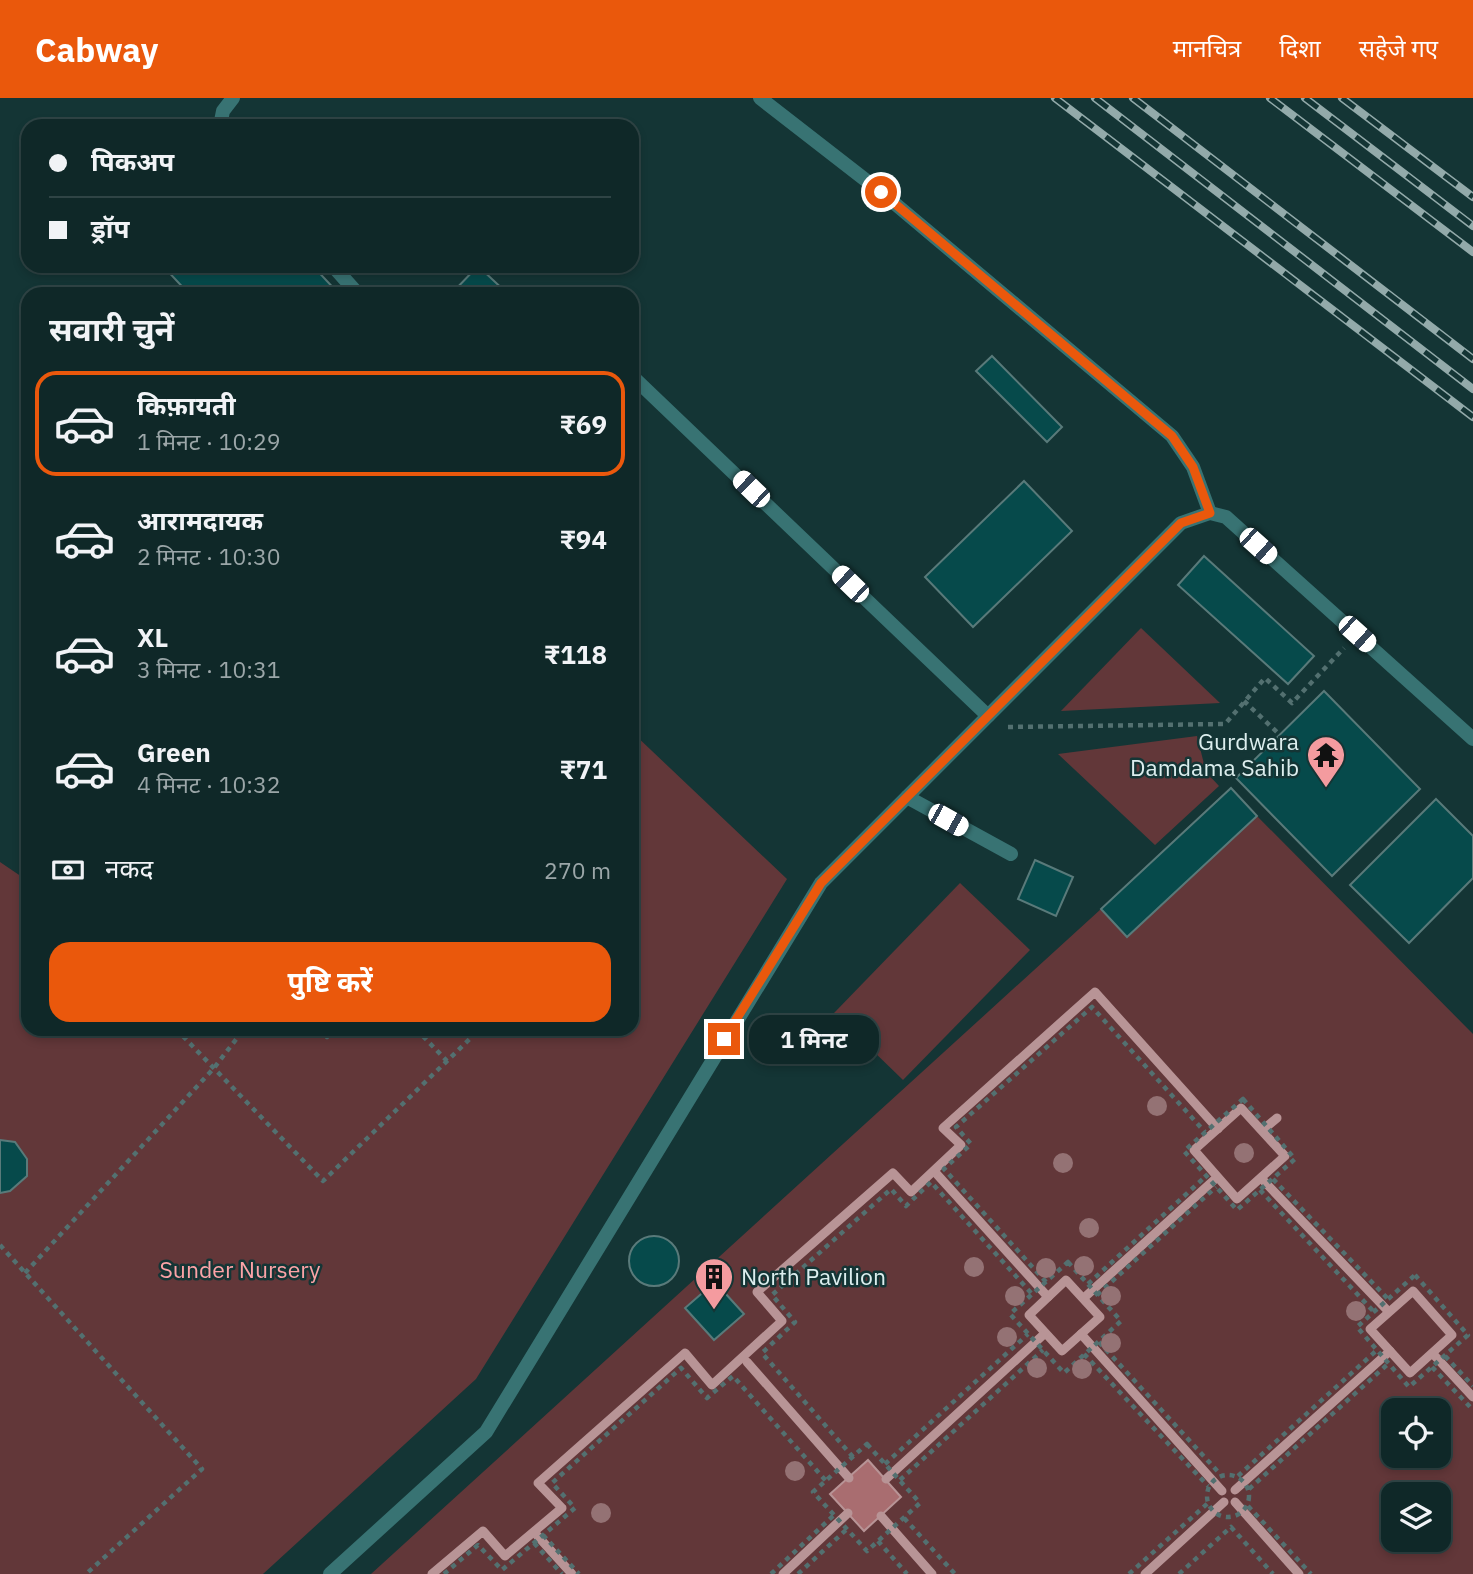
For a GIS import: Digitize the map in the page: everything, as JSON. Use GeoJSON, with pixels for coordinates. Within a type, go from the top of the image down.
{"type":"FeatureCollection","features":[{"type":"Feature","properties":{"kind":"lane"},"geometry":{"type":"LineString","coordinates":[[221,119],[223,111],[233,98]]}},
{"type":"Feature","properties":{"kind":"lane"},"geometry":{"type":"LineString","coordinates":[[760,98],[881,192],[1172,436],[1193,467],[1210,513]]}},
{"type":"Feature","properties":{"kind":"lane"},"geometry":{"type":"LineString","coordinates":[[339,273],[352,287]]}},
{"type":"Feature","properties":{"kind":"lane"},"geometry":{"type":"LineString","coordinates":[[639,383],[988,716]]}},
{"type":"Feature","properties":{"kind":"lane"},"geometry":{"type":"LineString","coordinates":[[330,1574],[486,1432],[821,883],[1181,523],[1210,513],[1226,517],[1473,739]]}},
{"type":"Feature","properties":{"kind":"lane"},"geometry":{"type":"LineString","coordinates":[[907,797],[1011,854]]}},
{"type":"Feature","properties":{"kind":"path"},"geometry":{"type":"LineString","coordinates":[[975,728],[1225,724],[1265,678],[1292,702],[1357,634]]}},
{"type":"Feature","properties":{"kind":"path"},"geometry":{"type":"LineString","coordinates":[[1244,701],[1280,735]]}},
{"type":"Feature","properties":{"kind":"path"},"geometry":{"type":"LineString","coordinates":[[1046,1282],[944,1169],[971,1144],[956,1127],[1092,1007],[1206,1132]]}},
{"type":"Feature","properties":{"kind":"path"},"geometry":{"type":"LineString","coordinates":[[183,1036],[323,1181],[473,1036]]}},
{"type":"Feature","properties":{"kind":"path"},"geometry":{"type":"LineString","coordinates":[[25,1273],[214,1068],[239,1036]]}},
{"type":"Feature","properties":{"kind":"path"},"geometry":{"type":"LineString","coordinates":[[423,1036],[447,1061]]}},
{"type":"Feature","properties":{"kind":"path"},"geometry":{"type":"LineString","coordinates":[[1243,1099],[1295,1159],[1237,1210],[1206,1175],[1184,1150],[1243,1099]]}},
{"type":"Feature","properties":{"kind":"path"},"geometry":{"type":"LineString","coordinates":[[1088,1284],[1206,1175]]}},
{"type":"Feature","properties":{"kind":"path"},"geometry":{"type":"LineString","coordinates":[[1273,1179],[1388,1299]]}},
{"type":"Feature","properties":{"kind":"path"},"geometry":{"type":"LineString","coordinates":[[853,1457],[762,1353],[795,1322],[772,1295],[891,1189],[906,1206],[932,1182],[1032,1294]]}},
{"type":"Feature","properties":{"kind":"path"},"geometry":{"type":"LineString","coordinates":[[1097,1295],[1216,1187]]}},
{"type":"Feature","properties":{"kind":"path"},"geometry":{"type":"LineString","coordinates":[[1260,1190],[1374,1312]]}},
{"type":"Feature","properties":{"kind":"path"},"geometry":{"type":"LineString","coordinates":[[0,1245],[202,1469],[86,1574]]}},
{"type":"Feature","properties":{"kind":"path"},"geometry":{"type":"LineString","coordinates":[[1068,1262],[1121,1321],[1064,1373],[1010,1314],[1046,1282],[1068,1262]]}},
{"type":"Feature","properties":{"kind":"path"},"geometry":{"type":"LineString","coordinates":[[1415,1275],[1468,1335],[1409,1387],[1357,1327],[1374,1312],[1415,1275]]}},
{"type":"Feature","properties":{"kind":"path"},"geometry":{"type":"LineString","coordinates":[[885,1464],[1028,1334]]}},
{"type":"Feature","properties":{"kind":"path"},"geometry":{"type":"LineString","coordinates":[[1099,1341],[1221,1475]]}},
{"type":"Feature","properties":{"kind":"path"},"geometry":{"type":"LineString","coordinates":[[900,1480],[1043,1350]]}},
{"type":"Feature","properties":{"kind":"path"},"geometry":{"type":"LineString","coordinates":[[1208,1486],[1221,1475],[1238,1476],[1378,1350]]}},
{"type":"Feature","properties":{"kind":"path"},"geometry":{"type":"LineString","coordinates":[[1084,1354],[1208,1486],[1208,1503],[1218,1516],[1235,1517],[1248,1506]]}},
{"type":"Feature","properties":{"kind":"path"},"geometry":{"type":"LineString","coordinates":[[1445,1356],[1473,1386]]}},
{"type":"Feature","properties":{"kind":"path"},"geometry":{"type":"LineString","coordinates":[[1249,1489],[1389,1363]]}},
{"type":"Feature","properties":{"kind":"path"},"geometry":{"type":"LineString","coordinates":[[1432,1367],[1473,1410]]}},
{"type":"Feature","properties":{"kind":"path"},"geometry":{"type":"LineString","coordinates":[[444,1574],[478,1545],[502,1570],[544,1535],[575,1508],[552,1483],[681,1368],[707,1398],[733,1376],[826,1480]]}},
{"type":"Feature","properties":{"kind":"path"},"geometry":{"type":"LineString","coordinates":[[867,1444],[920,1503],[867,1551],[813,1492],[853,1457],[867,1444]]}},
{"type":"Feature","properties":{"kind":"path"},"geometry":{"type":"LineString","coordinates":[[1238,1476],[1249,1489],[1248,1506],[1311,1574]]}},
{"type":"Feature","properties":{"kind":"path"},"geometry":{"type":"LineString","coordinates":[[1129,1574],[1208,1503]]}},
{"type":"Feature","properties":{"kind":"path"},"geometry":{"type":"LineString","coordinates":[[771,1574],[834,1515]]}},
{"type":"Feature","properties":{"kind":"path"},"geometry":{"type":"LineString","coordinates":[[904,1518],[955,1574]]}},
{"type":"Feature","properties":{"kind":"path"},"geometry":{"type":"LineString","coordinates":[[1179,1574],[1231,1527],[1273,1574]]}},
{"type":"Feature","properties":{"kind":"path"},"geometry":{"type":"LineString","coordinates":[[798,1574],[846,1529]]}},
{"type":"Feature","properties":{"kind":"path"},"geometry":{"type":"LineString","coordinates":[[544,1535],[579,1574]]}},
{"type":"Feature","properties":{"kind":"path"},"geometry":{"type":"LineString","coordinates":[[878,1541],[907,1574]]}},
{"type":"Feature","properties":{"kind":"path"},"geometry":{"type":"LineString","coordinates":[[534,1543],[562,1574]]}},
{"type":"Feature","properties":{"kind":"green space"},"geometry":{"type":"Polygon","coordinates":[[[1141,628],[1220,703],[1061,711],[1141,628]]]}},
{"type":"Feature","properties":{"kind":"green space"},"geometry":{"type":"Polygon","coordinates":[[[1197,736],[1206,772],[1219,786],[1155,845],[1058,754],[1197,736]]]}},
{"type":"Feature","properties":{"kind":"green space","name":"Sunder Nursery"},"geometry":{"type":"Polygon","coordinates":[[[639,739],[787,879],[476,1379],[263,1574],[0,1574],[0,862],[21,876],[21,1036],[639,1036],[639,739]]]}},
{"type":"Feature","properties":{"kind":"green space"},"geometry":{"type":"Polygon","coordinates":[[[1257,816],[1473,1034],[1473,1574],[371,1574],[1101,909],[1127,937],[1257,816]]]}},
{"type":"Feature","properties":{"kind":"green space"},"geometry":{"type":"Polygon","coordinates":[[[960,883],[1030,950],[903,1080],[834,1013],[960,883]]]}},
{"type":"Feature","properties":{"kind":"shaded area"},"geometry":{"type":"Polygon","coordinates":[[[868,1460],[901,1497],[864,1531],[830,1494],[868,1460]]]}},
{"type":"Feature","properties":{"kind":"building"},"geometry":{"type":"Polygon","coordinates":[[[170,273],[320,273],[332,287],[182,287],[170,273]]]}},
{"type":"Feature","properties":{"kind":"building"},"geometry":{"type":"Polygon","coordinates":[[[471,273],[486,273],[500,287],[458,287],[471,273]]]}},
{"type":"Feature","properties":{"kind":"building"},"geometry":{"type":"Polygon","coordinates":[[[992,356],[1062,427],[1047,442],[976,371],[992,356]]]}},
{"type":"Feature","properties":{"kind":"building"},"geometry":{"type":"Polygon","coordinates":[[[1024,481],[1072,531],[973,627],[925,577],[1024,481]]]}},
{"type":"Feature","properties":{"kind":"building"},"geometry":{"type":"Polygon","coordinates":[[[1204,556],[1314,656],[1288,684],[1178,585],[1204,556]]]}},
{"type":"Feature","properties":{"kind":"building"},"geometry":{"type":"Polygon","coordinates":[[[1324,691],[1420,789],[1332,876],[1236,778],[1324,691]]]}},
{"type":"Feature","properties":{"kind":"building"},"geometry":{"type":"Polygon","coordinates":[[[1231,788],[1257,816],[1127,937],[1101,909],[1231,788]]]}},
{"type":"Feature","properties":{"kind":"building"},"geometry":{"type":"Polygon","coordinates":[[[1436,799],[1473,836],[1473,878],[1409,943],[1350,885],[1436,799]]]}},
{"type":"Feature","properties":{"kind":"building"},"geometry":{"type":"Polygon","coordinates":[[[1035,860],[1073,877],[1056,916],[1018,899],[1035,860]]]}},
{"type":"Feature","properties":{"kind":"building"},"geometry":{"type":"Polygon","coordinates":[[[0,1140],[15,1142],[27,1159],[27,1176],[10,1191],[0,1193],[0,1140]]]}},
{"type":"Feature","properties":{"kind":"building"},"geometry":{"type":"Polygon","coordinates":[[[654,1236],[672,1243],[679,1261],[672,1279],[654,1286],[636,1279],[629,1261],[636,1243],[654,1236]]]}},
{"type":"Feature","properties":{"kind":"building","name":"North Pavilion"},"geometry":{"type":"Polygon","coordinates":[[[715,1282],[744,1314],[714,1340],[685,1308],[715,1282]]]}},
{"type":"Feature","properties":{"kind":"waterway"},"geometry":{"type":"LineString","coordinates":[[432,1574],[483,1531],[505,1556],[562,1508],[538,1483],[685,1353],[712,1385],[782,1321],[757,1292],[893,1173],[911,1192],[961,1145],[943,1128],[1095,992],[1218,1129]]}},
{"type":"Feature","properties":{"kind":"waterway"},"geometry":{"type":"LineString","coordinates":[[1241,1108],[1285,1156],[1237,1199],[1194,1150],[1241,1108]]}},
{"type":"Feature","properties":{"kind":"waterway"},"geometry":{"type":"LineString","coordinates":[[1265,1128],[1277,1118]]}},
{"type":"Feature","properties":{"kind":"waterway"},"geometry":{"type":"LineString","coordinates":[[934,1171],[1048,1297]]}},
{"type":"Feature","properties":{"kind":"waterway"},"geometry":{"type":"LineString","coordinates":[[1261,1178],[1387,1310]]}},
{"type":"Feature","properties":{"kind":"waterway"},"geometry":{"type":"LineString","coordinates":[[1086,1296],[1214,1180]]}},
{"type":"Feature","properties":{"kind":"waterway"},"geometry":{"type":"LineString","coordinates":[[1066,1280],[1100,1317],[1062,1351],[1029,1315],[1066,1280]]}},
{"type":"Feature","properties":{"kind":"waterway"},"geometry":{"type":"LineString","coordinates":[[1413,1291],[1452,1335],[1410,1373],[1370,1329],[1413,1291]]}},
{"type":"Feature","properties":{"kind":"waterway"},"geometry":{"type":"LineString","coordinates":[[1081,1334],[1222,1491]]}},
{"type":"Feature","properties":{"kind":"waterway"},"geometry":{"type":"LineString","coordinates":[[886,1479],[1042,1336]]}},
{"type":"Feature","properties":{"kind":"waterway"},"geometry":{"type":"LineString","coordinates":[[1235,1490],[1390,1351]]}},
{"type":"Feature","properties":{"kind":"waterway"},"geometry":{"type":"LineString","coordinates":[[1434,1355],[1473,1397]]}},
{"type":"Feature","properties":{"kind":"waterway"},"geometry":{"type":"LineString","coordinates":[[747,1362],[849,1478]]}},
{"type":"Feature","properties":{"kind":"waterway"},"geometry":{"type":"LineString","coordinates":[[1145,1574],[1224,1502]]}},
{"type":"Feature","properties":{"kind":"waterway"},"geometry":{"type":"LineString","coordinates":[[1235,1502],[1299,1574]]}},
{"type":"Feature","properties":{"kind":"waterway"},"geometry":{"type":"LineString","coordinates":[[783,1574],[848,1513]]}},
{"type":"Feature","properties":{"kind":"waterway"},"geometry":{"type":"LineString","coordinates":[[881,1516],[932,1574]]}},
{"type":"Feature","properties":{"kind":"waterway"},"geometry":{"type":"LineString","coordinates":[[534,1532],[572,1574]]}},
{"type":"Feature","properties":{"kind":"railway"},"geometry":{"type":"LineString","coordinates":[[1055,98],[1473,417]]}},
{"type":"Feature","properties":{"kind":"railway"},"geometry":{"type":"LineString","coordinates":[[1095,98],[1473,389]]}},
{"type":"Feature","properties":{"kind":"railway"},"geometry":{"type":"LineString","coordinates":[[1133,98],[1473,359]]}},
{"type":"Feature","properties":{"kind":"railway"},"geometry":{"type":"LineString","coordinates":[[1270,98],[1473,252]]}},
{"type":"Feature","properties":{"kind":"railway"},"geometry":{"type":"LineString","coordinates":[[1305,98],[1473,226]]}},
{"type":"Feature","properties":{"kind":"railway"},"geometry":{"type":"LineString","coordinates":[[1342,98],[1473,197]]}},
{"type":"Feature","properties":{"kind":"place","name":"Gurdwara Damdama Sahib"},"geometry":{"type":"Point","coordinates":[1326,789]}},
{"type":"Feature","properties":{"kind":"place","name":"North Pavilion"},"geometry":{"type":"Point","coordinates":[714,1311]}},
{"type":"Feature","properties":{"kind":"route"},"geometry":{"type":"LineString","coordinates":[[724,1039],[821,883],[1181,523],[1210,513],[1193,467],[1172,436],[881,192]]}}]}
